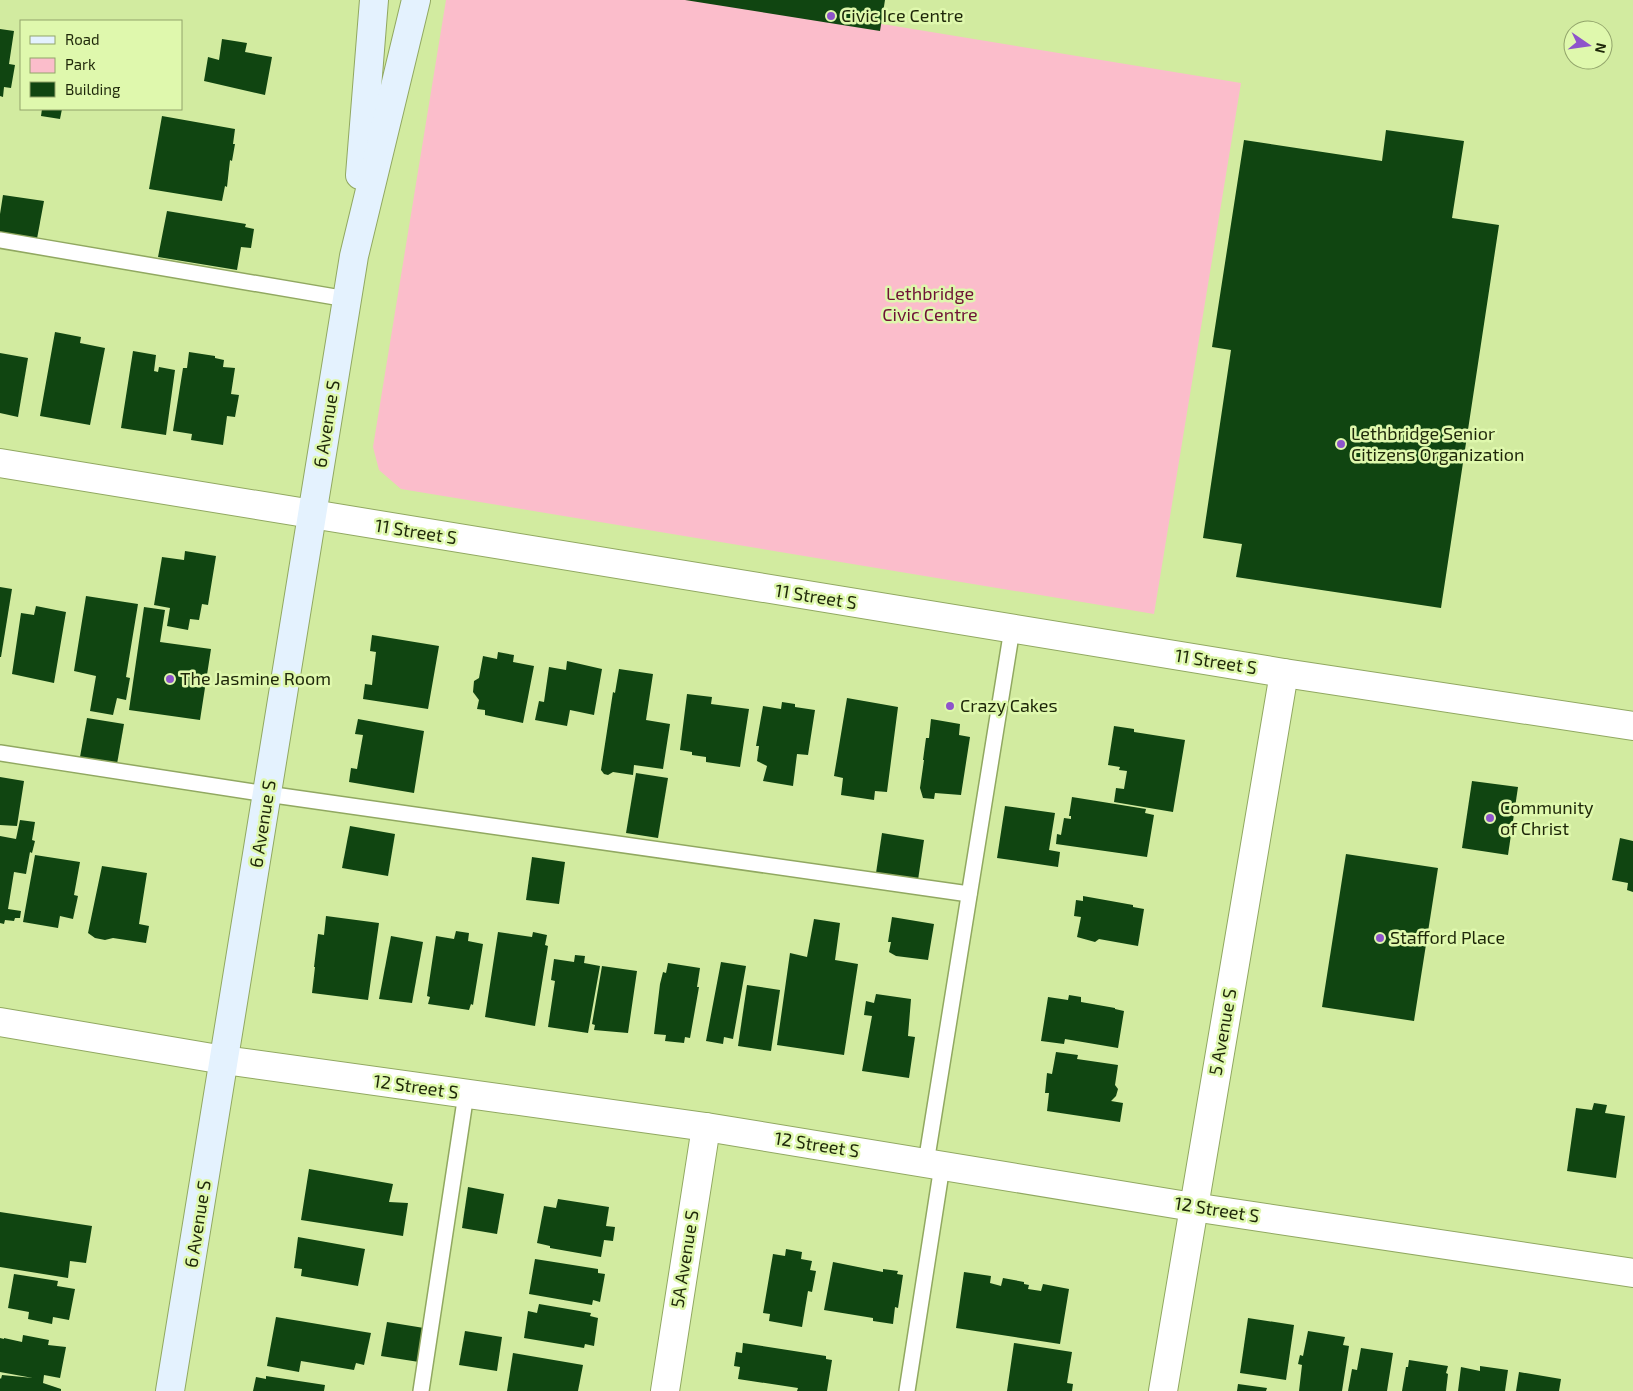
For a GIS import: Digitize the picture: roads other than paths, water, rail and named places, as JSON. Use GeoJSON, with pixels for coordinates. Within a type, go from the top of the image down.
{"type":"FeatureCollection","features":[{"type":"Feature","properties":{"kind":"main road","name":"6 Avenue S"},"geometry":{"type":"LineString","coordinates":[[354,256],[374,0]]}},
{"type":"Feature","properties":{"kind":"main road","name":"6 Avenue S"},"geometry":{"type":"LineString","coordinates":[[170,1391],[354,256],[416,0]]}},
{"type":"Feature","properties":{"kind":"street","name":"11 Street S"},"geometry":{"type":"LineString","coordinates":[[0,463],[1284,673],[1633,726]]}},
{"type":"Feature","properties":{"kind":"street","name":"5 Avenue S"},"geometry":{"type":"LineString","coordinates":[[1163,1391],[1284,673]]}},
{"type":"Feature","properties":{"kind":"street","name":"12 Street S"},"geometry":{"type":"LineString","coordinates":[[0,1022],[224,1060],[706,1127],[1193,1207],[1633,1273]]}},
{"type":"Feature","properties":{"kind":"street","name":"5A Avenue S"},"geometry":{"type":"LineString","coordinates":[[665,1391],[706,1127]]}},
{"type":"Feature","properties":{"kind":"lane"},"geometry":{"type":"LineString","coordinates":[[0,240],[347,299]]}},
{"type":"Feature","properties":{"kind":"lane"},"geometry":{"type":"LineString","coordinates":[[907,1391],[969,894],[1012,629]]}},
{"type":"Feature","properties":{"kind":"lane"},"geometry":{"type":"LineString","coordinates":[[0,753],[268,794],[969,894]]}},
{"type":"Feature","properties":{"kind":"lane"},"geometry":{"type":"LineString","coordinates":[[422,1391],[466,1094]]}},
{"type":"Feature","properties":{"kind":"place","name":"Civic Ice Centre"},"geometry":{"type":"Point","coordinates":[831,16]}},
{"type":"Feature","properties":{"kind":"place","name":"Lethbridge Senior Citizens Organization"},"geometry":{"type":"Point","coordinates":[1341,444]}},
{"type":"Feature","properties":{"kind":"place","name":"The Jasmine Room"},"geometry":{"type":"Point","coordinates":[170,679]}},
{"type":"Feature","properties":{"kind":"place","name":"Crazy Cakes"},"geometry":{"type":"Point","coordinates":[950,706]}},
{"type":"Feature","properties":{"kind":"place","name":"Community of Christ"},"geometry":{"type":"Point","coordinates":[1490,818]}},
{"type":"Feature","properties":{"kind":"place","name":"Stafford Place"},"geometry":{"type":"Point","coordinates":[1380,938]}},
{"type":"Feature","properties":{"kind":"park label","name":"Lethbridge Civic Centre"},"geometry":{"type":"Point","coordinates":[930,304]}}]}
